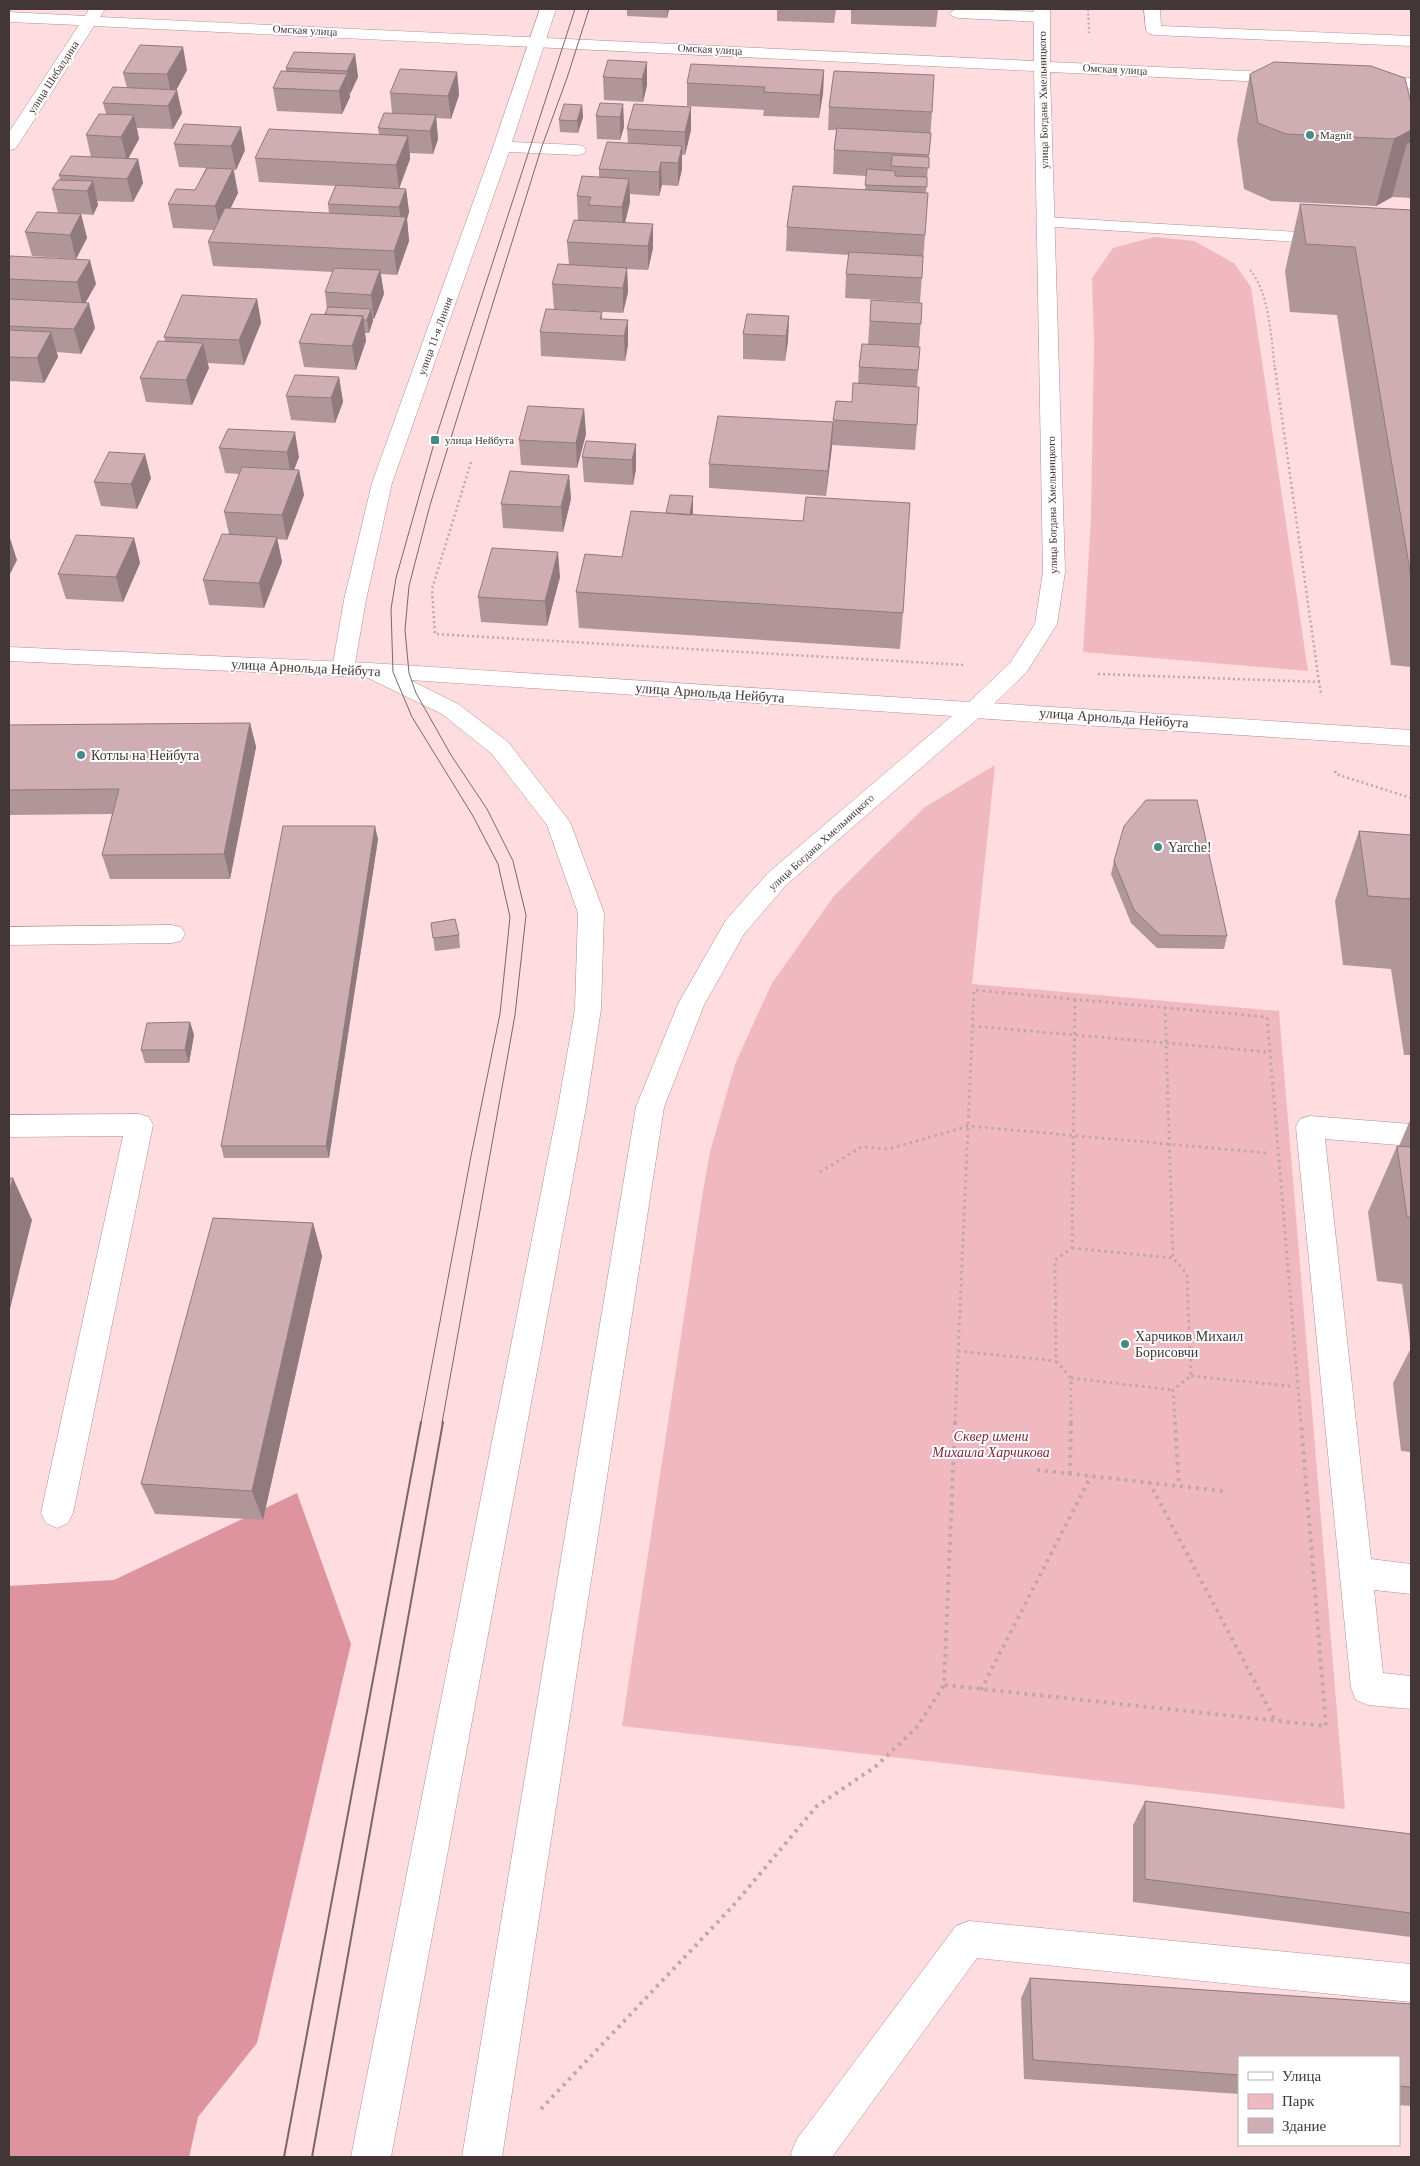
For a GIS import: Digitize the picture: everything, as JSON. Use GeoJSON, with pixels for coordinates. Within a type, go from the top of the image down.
{"type":"FeatureCollection","features":[{"type":"Feature","properties":{"kind":"main road","name":"улица 11-я Линия"},"geometry":{"type":"LineString","coordinates":[[357,670],[355,600],[382,483],[502,147],[548,9]]}},
{"type":"Feature","properties":{"kind":"main road"},"geometry":{"type":"LineString","coordinates":[[1152,9],[1154,30],[1411,41]]}},
{"type":"Feature","properties":{"kind":"main road"},"geometry":{"type":"LineString","coordinates":[[958,13],[1042,13]]}},
{"type":"Feature","properties":{"kind":"main road","name":"улица Богдана Хмельницкого"},"geometry":{"type":"LineString","coordinates":[[482,2157],[650,1107],[691,1004],[735,927],[777,879],[974,710],[1018,668],[1046,624],[1054,572],[1042,13]]}},
{"type":"Feature","properties":{"kind":"main road","name":"Омская улица"},"geometry":{"type":"LineString","coordinates":[[9,17],[93,15],[537,41],[1308,78]]}},
{"type":"Feature","properties":{"kind":"main road","name":"улица Шебалдина"},"geometry":{"type":"LineString","coordinates":[[9,145],[93,15]]}},
{"type":"Feature","properties":{"kind":"main road"},"geometry":{"type":"LineString","coordinates":[[1357,81],[1411,83]]}},
{"type":"Feature","properties":{"kind":"main road"},"geometry":{"type":"LineString","coordinates":[[502,147],[577,150]]}},
{"type":"Feature","properties":{"kind":"main road"},"geometry":{"type":"LineString","coordinates":[[1045,222],[1352,240]]}},
{"type":"Feature","properties":{"kind":"main road","name":"улица Арнольда Нейбута"},"geometry":{"type":"LineString","coordinates":[[9,654],[357,670],[1411,738]]}},
{"type":"Feature","properties":{"kind":"main road"},"geometry":{"type":"LineString","coordinates":[[357,670],[450,709],[500,748],[558,822],[591,913],[588,1009],[572,1107],[371,2157]]}},
{"type":"Feature","properties":{"kind":"main road"},"geometry":{"type":"LineString","coordinates":[[9,936],[172,934]]}},
{"type":"Feature","properties":{"kind":"main road"},"geometry":{"type":"LineString","coordinates":[[9,1126],[139,1125],[57,1513]]}},
{"type":"Feature","properties":{"kind":"main road"},"geometry":{"type":"LineString","coordinates":[[1411,1135],[1310,1127],[1368,1688],[1411,1692]]}},
{"type":"Feature","properties":{"kind":"main road"},"geometry":{"type":"LineString","coordinates":[[1356,1573],[1411,1579]]}},
{"type":"Feature","properties":{"kind":"main road"},"geometry":{"type":"LineString","coordinates":[[811,2153],[969,1939],[1411,1983]]}},
{"type":"Feature","properties":{"kind":"path"},"geometry":{"type":"LineString","coordinates":[[1088,9],[1089,38]]}},
{"type":"Feature","properties":{"kind":"path"},"geometry":{"type":"LineString","coordinates":[[1204,232],[1237,254],[1257,278],[1267,310],[1319,682]]}},
{"type":"Feature","properties":{"kind":"path"},"geometry":{"type":"LineString","coordinates":[[471,462],[432,589],[435,634],[967,665]]}},
{"type":"Feature","properties":{"kind":"path"},"geometry":{"type":"LineString","coordinates":[[1327,770],[1336,774]]}},
{"type":"Feature","properties":{"kind":"path"},"geometry":{"type":"LineString","coordinates":[[534,2117],[732,1907],[818,1806],[875,1766],[917,1727],[944,1685],[974,990],[1266,1017],[1326,1726],[944,1685]]}},
{"type":"Feature","properties":{"kind":"path"},"geometry":{"type":"LineString","coordinates":[[1072,1248],[1075,999]]}},
{"type":"Feature","properties":{"kind":"path"},"geometry":{"type":"LineString","coordinates":[[1165,1007],[1173,1258],[1187,1274],[1191,1376]]}},
{"type":"Feature","properties":{"kind":"path"},"geometry":{"type":"LineString","coordinates":[[972,1026],[1269,1052]]}},
{"type":"Feature","properties":{"kind":"path"},"geometry":{"type":"LineString","coordinates":[[820,1172],[861,1147],[889,1148],[968,1126],[1268,1153]]}},
{"type":"Feature","properties":{"kind":"path"},"geometry":{"type":"LineString","coordinates":[[1070,1474],[1070,1378],[1056,1361],[1055,1260],[1072,1248],[1173,1258]]}},
{"type":"Feature","properties":{"kind":"path"},"geometry":{"type":"LineString","coordinates":[[958,1351],[1056,1361]]}},
{"type":"Feature","properties":{"kind":"path"},"geometry":{"type":"LineString","coordinates":[[1070,1378],[1173,1390],[1191,1376],[1298,1387]]}},
{"type":"Feature","properties":{"kind":"path"},"geometry":{"type":"LineString","coordinates":[[1173,1390],[1179,1486]]}},
{"type":"Feature","properties":{"kind":"path"},"geometry":{"type":"LineString","coordinates":[[1038,1470],[1223,1491]]}},
{"type":"Feature","properties":{"kind":"path"},"geometry":{"type":"LineString","coordinates":[[980,1690],[1091,1476]]}},
{"type":"Feature","properties":{"kind":"path"},"geometry":{"type":"LineString","coordinates":[[1149,1482],[1275,1721]]}},
{"type":"Feature","properties":{"kind":"green space"},"geometry":{"type":"Polygon","coordinates":[[[1154,237],[1194,241],[1234,263],[1251,287],[1308,671],[1083,652],[1091,519],[1094,344],[1092,278],[1113,248],[1154,237]]]}},
{"type":"Feature","properties":{"kind":"green space","name":"Сквер имени Михаила Харчикова"},"geometry":{"type":"Polygon","coordinates":[[[995,765],[972,984],[1279,1011],[1345,1809],[622,1726],[703,1191],[710,1152],[735,1064],[772,983],[834,896],[925,807],[995,765]]]}},
{"type":"Feature","properties":{"kind":"shaded area"},"geometry":{"type":"Polygon","coordinates":[[[297,1493],[351,1644],[257,2043],[198,2117],[189,2157],[9,2157],[9,1586],[114,1580],[297,1493]]]}},
{"type":"Feature","properties":{"kind":"building"},"geometry":{"type":"Polygon","coordinates":[[[140,45],[183,47],[167,74],[123,73],[140,45]]]}},
{"type":"Feature","properties":{"kind":"building"},"geometry":{"type":"Polygon","coordinates":[[[294,52],[355,54],[347,71],[286,68],[294,52]]]}},
{"type":"Feature","properties":{"kind":"building"},"geometry":{"type":"Polygon","coordinates":[[[608,60],[647,62],[642,79],[603,77],[608,60]]]}},
{"type":"Feature","properties":{"kind":"building"},"geometry":{"type":"Polygon","coordinates":[[[1274,62],[1371,66],[1405,78],[1411,103],[1411,130],[1394,139],[1286,134],[1258,123],[1250,74],[1274,62]]]}},
{"type":"Feature","properties":{"kind":"building"},"geometry":{"type":"Polygon","coordinates":[[[691,64],[824,70],[820,95],[764,92],[765,87],[687,83],[691,64]]]}},
{"type":"Feature","properties":{"kind":"building"},"geometry":{"type":"Polygon","coordinates":[[[400,69],[457,72],[448,96],[390,93],[400,69]]]}},
{"type":"Feature","properties":{"kind":"building"},"geometry":{"type":"Polygon","coordinates":[[[281,71],[347,74],[339,91],[273,88],[281,71]]]}},
{"type":"Feature","properties":{"kind":"building"},"geometry":{"type":"Polygon","coordinates":[[[834,71],[934,75],[932,112],[829,107],[834,71]]]}},
{"type":"Feature","properties":{"kind":"building"},"geometry":{"type":"Polygon","coordinates":[[[113,87],[177,90],[168,106],[103,103],[113,87]]]}},
{"type":"Feature","properties":{"kind":"building"},"geometry":{"type":"Polygon","coordinates":[[[600,103],[623,104],[620,117],[596,116],[600,103]]]}},
{"type":"Feature","properties":{"kind":"building"},"geometry":{"type":"Polygon","coordinates":[[[564,104],[582,105],[577,121],[559,120],[564,104]]]}},
{"type":"Feature","properties":{"kind":"building"},"geometry":{"type":"Polygon","coordinates":[[[634,104],[691,107],[685,132],[627,129],[634,104]]]}},
{"type":"Feature","properties":{"kind":"building"},"geometry":{"type":"Polygon","coordinates":[[[384,113],[436,115],[430,131],[378,128],[384,113]]]}},
{"type":"Feature","properties":{"kind":"building"},"geometry":{"type":"Polygon","coordinates":[[[99,114],[134,115],[121,137],[86,135],[99,114]]]}},
{"type":"Feature","properties":{"kind":"building"},"geometry":{"type":"Polygon","coordinates":[[[184,124],[241,127],[231,146],[174,144],[184,124]]]}},
{"type":"Feature","properties":{"kind":"building"},"geometry":{"type":"Polygon","coordinates":[[[837,128],[931,133],[929,155],[834,150],[837,128]]]}},
{"type":"Feature","properties":{"kind":"building"},"geometry":{"type":"Polygon","coordinates":[[[269,129],[408,136],[396,165],[255,158],[269,129]]]}},
{"type":"Feature","properties":{"kind":"building"},"geometry":{"type":"Polygon","coordinates":[[[607,142],[682,146],[678,163],[661,162],[659,172],[599,169],[607,142]]]}},
{"type":"Feature","properties":{"kind":"building"},"geometry":{"type":"Polygon","coordinates":[[[892,155],[929,157],[929,168],[891,166],[892,155]]]}},
{"type":"Feature","properties":{"kind":"building"},"geometry":{"type":"Polygon","coordinates":[[[71,156],[138,159],[127,179],[59,175],[71,156]]]}},
{"type":"Feature","properties":{"kind":"building"},"geometry":{"type":"Polygon","coordinates":[[[207,168],[233,169],[215,206],[168,204],[176,189],[195,190],[207,168]]]}},
{"type":"Feature","properties":{"kind":"building"},"geometry":{"type":"Polygon","coordinates":[[[867,169],[895,171],[895,176],[927,177],[927,187],[865,185],[867,169]]]}},
{"type":"Feature","properties":{"kind":"building"},"geometry":{"type":"Polygon","coordinates":[[[582,176],[629,179],[622,207],[588,205],[591,197],[577,196],[582,176]]]}},
{"type":"Feature","properties":{"kind":"building"},"geometry":{"type":"Polygon","coordinates":[[[58,180],[93,181],[87,191],[52,189],[58,180]]]}},
{"type":"Feature","properties":{"kind":"building"},"geometry":{"type":"Polygon","coordinates":[[[336,185],[406,189],[399,207],[328,204],[336,185]]]}},
{"type":"Feature","properties":{"kind":"building"},"geometry":{"type":"Polygon","coordinates":[[[793,186],[928,193],[925,235],[787,227],[793,186]]]}},
{"type":"Feature","properties":{"kind":"building"},"geometry":{"type":"Polygon","coordinates":[[[1300,204],[1411,210],[1411,577],[1355,247],[1306,244],[1300,204]]]}},
{"type":"Feature","properties":{"kind":"building"},"geometry":{"type":"Polygon","coordinates":[[[225,208],[406,217],[394,251],[208,242],[225,208]]]}},
{"type":"Feature","properties":{"kind":"building"},"geometry":{"type":"Polygon","coordinates":[[[37,212],[81,214],[70,235],[25,232],[37,212]]]}},
{"type":"Feature","properties":{"kind":"building"},"geometry":{"type":"Polygon","coordinates":[[[574,220],[653,224],[648,246],[567,242],[574,220]]]}},
{"type":"Feature","properties":{"kind":"building"},"geometry":{"type":"Polygon","coordinates":[[[849,252],[923,256],[922,278],[846,274],[849,252]]]}},
{"type":"Feature","properties":{"kind":"building"},"geometry":{"type":"Polygon","coordinates":[[[10,256],[90,260],[77,282],[9,279],[10,256]]]}},
{"type":"Feature","properties":{"kind":"building"},"geometry":{"type":"Polygon","coordinates":[[[558,264],[627,268],[623,288],[552,284],[558,264]]]}},
{"type":"Feature","properties":{"kind":"building"},"geometry":{"type":"Polygon","coordinates":[[[334,268],[380,270],[371,295],[325,292],[334,268]]]}},
{"type":"Feature","properties":{"kind":"building"},"geometry":{"type":"Polygon","coordinates":[[[182,295],[257,299],[239,340],[164,337],[182,295]]]}},
{"type":"Feature","properties":{"kind":"building"},"geometry":{"type":"Polygon","coordinates":[[[9,299],[89,303],[74,329],[9,326],[9,299]]]}},
{"type":"Feature","properties":{"kind":"building"},"geometry":{"type":"Polygon","coordinates":[[[871,300],[922,303],[921,324],[870,321],[871,300]]]}},
{"type":"Feature","properties":{"kind":"building"},"geometry":{"type":"Polygon","coordinates":[[[328,307],[371,309],[367,320],[363,320],[363,316],[325,314],[328,307]]]}},
{"type":"Feature","properties":{"kind":"building"},"geometry":{"type":"Polygon","coordinates":[[[546,309],[602,312],[600,319],[628,320],[624,336],[540,332],[546,309]]]}},
{"type":"Feature","properties":{"kind":"building"},"geometry":{"type":"Polygon","coordinates":[[[311,314],[363,316],[352,346],[299,343],[311,314]]]}},
{"type":"Feature","properties":{"kind":"building"},"geometry":{"type":"Polygon","coordinates":[[[747,314],[789,316],[786,336],[743,334],[747,314]]]}},
{"type":"Feature","properties":{"kind":"building"},"geometry":{"type":"Polygon","coordinates":[[[9,330],[51,332],[37,358],[9,357],[9,330]]]}},
{"type":"Feature","properties":{"kind":"building"},"geometry":{"type":"Polygon","coordinates":[[[158,341],[203,343],[186,380],[140,378],[158,341]]]}},
{"type":"Feature","properties":{"kind":"building"},"geometry":{"type":"Polygon","coordinates":[[[862,344],[920,347],[918,370],[859,367],[862,344]]]}},
{"type":"Feature","properties":{"kind":"building"},"geometry":{"type":"Polygon","coordinates":[[[295,375],[339,377],[331,398],[286,396],[295,375]]]}},
{"type":"Feature","properties":{"kind":"building"},"geometry":{"type":"Polygon","coordinates":[[[853,383],[919,387],[917,425],[833,420],[836,401],[852,402],[853,383]]]}},
{"type":"Feature","properties":{"kind":"building"},"geometry":{"type":"Polygon","coordinates":[[[528,406],[584,409],[576,443],[519,440],[528,406]]]}},
{"type":"Feature","properties":{"kind":"building"},"geometry":{"type":"Polygon","coordinates":[[[718,416],[833,422],[828,471],[709,464],[718,416]]]}},
{"type":"Feature","properties":{"kind":"building"},"geometry":{"type":"Polygon","coordinates":[[[228,429],[295,432],[287,452],[219,448],[228,429]]]}},
{"type":"Feature","properties":{"kind":"building"},"geometry":{"type":"Polygon","coordinates":[[[586,441],[636,444],[632,460],[582,457],[586,441]]]}},
{"type":"Feature","properties":{"kind":"building"},"geometry":{"type":"Polygon","coordinates":[[[109,452],[145,454],[131,484],[94,482],[109,452]]]}},
{"type":"Feature","properties":{"kind":"building"},"geometry":{"type":"Polygon","coordinates":[[[242,467],[299,470],[282,515],[224,512],[242,467]]]}},
{"type":"Feature","properties":{"kind":"building"},"geometry":{"type":"Polygon","coordinates":[[[510,471],[569,475],[561,507],[501,504],[510,471]]]}},
{"type":"Feature","properties":{"kind":"building"},"geometry":{"type":"Polygon","coordinates":[[[670,495],[693,496],[690,515],[666,513],[670,495]]]}},
{"type":"Feature","properties":{"kind":"building"},"geometry":{"type":"Polygon","coordinates":[[[806,497],[910,503],[903,613],[576,592],[585,554],[622,557],[631,511],[803,521],[806,497]]]}},
{"type":"Feature","properties":{"kind":"building"},"geometry":{"type":"Polygon","coordinates":[[[222,534],[277,537],[259,583],[203,580],[222,534]]]}},
{"type":"Feature","properties":{"kind":"building"},"geometry":{"type":"Polygon","coordinates":[[[76,535],[134,538],[116,577],[58,574],[76,535]]]}},
{"type":"Feature","properties":{"kind":"building"},"geometry":{"type":"Polygon","coordinates":[[[492,548],[558,552],[545,601],[478,597],[492,548]]]}},
{"type":"Feature","properties":{"kind":"building"},"geometry":{"type":"Polygon","coordinates":[[[250,723],[224,854],[102,855],[119,789],[9,790],[9,725],[250,723]]]}},
{"type":"Feature","properties":{"kind":"building"},"geometry":{"type":"Polygon","coordinates":[[[1146,800],[1197,800],[1227,936],[1160,935],[1134,910],[1114,861],[1124,826],[1146,800]]]}},
{"type":"Feature","properties":{"kind":"building"},"geometry":{"type":"Polygon","coordinates":[[[283,826],[375,826],[326,1146],[221,1146],[283,826]]]}},
{"type":"Feature","properties":{"kind":"building"},"geometry":{"type":"Polygon","coordinates":[[[1359,831],[1411,835],[1411,899],[1368,896],[1359,831]]]}},
{"type":"Feature","properties":{"kind":"building"},"geometry":{"type":"Polygon","coordinates":[[[455,919],[459,935],[433,938],[431,923],[455,919]]]}},
{"type":"Feature","properties":{"kind":"building"},"geometry":{"type":"Polygon","coordinates":[[[190,1022],[185,1050],[141,1050],[147,1023],[190,1022]]]}},
{"type":"Feature","properties":{"kind":"building"},"geometry":{"type":"Polygon","coordinates":[[[1397,1146],[1411,1147],[1411,1217],[1407,1217],[1397,1146]]]}},
{"type":"Feature","properties":{"kind":"building"},"geometry":{"type":"Polygon","coordinates":[[[9,1178],[13,1178],[9,1193],[9,1178]]]}},
{"type":"Feature","properties":{"kind":"building"},"geometry":{"type":"Polygon","coordinates":[[[213,1218],[313,1223],[252,1491],[141,1484],[213,1218]]]}},
{"type":"Feature","properties":{"kind":"building"},"geometry":{"type":"Polygon","coordinates":[[[1145,1801],[1411,1834],[1411,1913],[1145,1879],[1145,1801]]]}},
{"type":"Feature","properties":{"kind":"building"},"geometry":{"type":"Polygon","coordinates":[[[1030,1978],[1411,2004],[1411,2087],[1400,2086],[1400,2056],[1238,2056],[1238,2075],[1033,2060],[1030,1978]]]}},
{"type":"Feature","properties":{"kind":"tram line"},"geometry":{"type":"LineString","coordinates":[[421,1423],[471,1156],[500,1014],[510,917],[498,864],[473,816],[412,717],[393,672],[391,609],[396,578],[435,440],[575,9]]}},
{"type":"Feature","properties":{"kind":"tram line"},"geometry":{"type":"LineString","coordinates":[[442,1423],[515,1015],[526,915],[513,861],[487,809],[451,755],[416,693],[409,673],[405,630],[409,586],[430,505],[541,149],[567,78],[589,9]]}},
{"type":"Feature","properties":{"kind":"tram line"},"geometry":{"type":"LineString","coordinates":[[284,2157],[421,1422]]}},
{"type":"Feature","properties":{"kind":"tram line"},"geometry":{"type":"LineString","coordinates":[[312,2157],[443,1422]]}},
{"type":"Feature","properties":{"kind":"place","name":"Magnit"},"geometry":{"type":"Point","coordinates":[1310,135]}},
{"type":"Feature","properties":{"kind":"place","name":"улица Нейбута"},"geometry":{"type":"Point","coordinates":[435,440]}},
{"type":"Feature","properties":{"kind":"place","name":"Котлы на Нейбута"},"geometry":{"type":"Point","coordinates":[81,755]}},
{"type":"Feature","properties":{"kind":"place","name":"Yarche!"},"geometry":{"type":"Point","coordinates":[1158,847]}},
{"type":"Feature","properties":{"kind":"place","name":"Харчиков Михаил Борисовчи"},"geometry":{"type":"Point","coordinates":[1125,1344]}}]}
